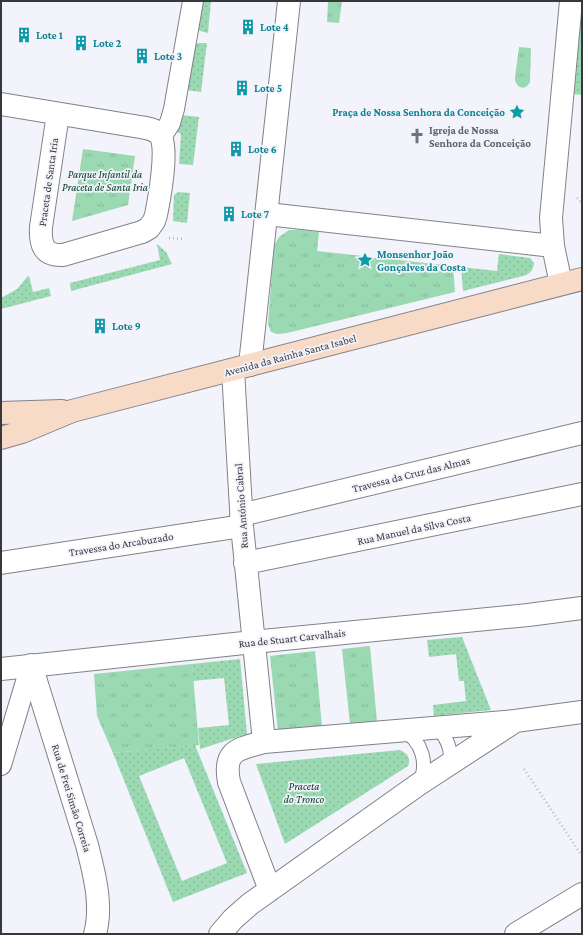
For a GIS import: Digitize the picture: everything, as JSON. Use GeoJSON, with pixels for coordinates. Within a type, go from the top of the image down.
{"type":"FeatureCollection","features":[{"type":"Feature","properties":{"kind":"main road","name":"Avenida da Rainha Santa Isabel"},"geometry":{"type":"LineString","coordinates":[[1,438],[42,425],[72,411],[582,279]]}},
{"type":"Feature","properties":{"kind":"main road"},"geometry":{"type":"LineString","coordinates":[[1,413],[72,411]]}},
{"type":"Feature","properties":{"kind":"street"},"geometry":{"type":"LineString","coordinates":[[1,104],[154,130],[162,137],[170,123],[174,109],[193,1]]}},
{"type":"Feature","properties":{"kind":"street"},"geometry":{"type":"LineString","coordinates":[[242,368],[267,214],[289,1]]}},
{"type":"Feature","properties":{"kind":"street"},"geometry":{"type":"LineString","coordinates":[[561,284],[552,246],[551,209],[571,1]]}},
{"type":"Feature","properties":{"kind":"street","name":"Praceta de Santa Iria"},"geometry":{"type":"LineString","coordinates":[[58,114],[41,233],[43,245],[46,250],[54,255],[67,254],[142,232],[149,228],[154,221],[157,210],[164,153],[162,137]]}},
{"type":"Feature","properties":{"kind":"street"},"geometry":{"type":"LineString","coordinates":[[267,214],[552,246]]}},
{"type":"Feature","properties":{"kind":"street","name":"Rua António Cabral"},"geometry":{"type":"LineString","coordinates":[[242,368],[241,520],[253,642]]}},
{"type":"Feature","properties":{"kind":"street","name":"Travessa da Cruz das Almas"},"geometry":{"type":"LineString","coordinates":[[241,520],[582,433]]}},
{"type":"Feature","properties":{"kind":"street","name":"Rua Manuel da Silva Costa"},"geometry":{"type":"LineString","coordinates":[[245,563],[582,494]]}},
{"type":"Feature","properties":{"kind":"street","name":"Travessa do Arcabuzado"},"geometry":{"type":"LineString","coordinates":[[1,563],[241,520]]}},
{"type":"Feature","properties":{"kind":"street","name":"Rua de Stuart Carvalhais"},"geometry":{"type":"LineString","coordinates":[[1,669],[528,615],[582,608]]}},
{"type":"Feature","properties":{"kind":"street"},"geometry":{"type":"LineString","coordinates":[[253,642],[264,742]]}},
{"type":"Feature","properties":{"kind":"street"},"geometry":{"type":"LineString","coordinates":[[1,765],[31,665]]}},
{"type":"Feature","properties":{"kind":"street","name":"Rua de Frei Simão Correia"},"geometry":{"type":"LineString","coordinates":[[31,665],[93,868],[99,910],[95,934]]}},
{"type":"Feature","properties":{"kind":"street"},"geometry":{"type":"LineString","coordinates":[[270,890],[229,782],[227,770],[229,760],[236,751],[264,742],[515,721],[582,712]]}},
{"type":"Feature","properties":{"kind":"street"},"geometry":{"type":"LineString","coordinates":[[220,934],[242,911],[270,890],[419,784],[515,721]]}},
{"type":"Feature","properties":{"kind":"street"},"geometry":{"type":"LineString","coordinates":[[516,934],[582,894]]}},
{"type":"Feature","properties":{"kind":"lane"},"geometry":{"type":"LineString","coordinates":[[438,728],[449,746],[451,755],[449,765]]}},
{"type":"Feature","properties":{"kind":"lane"},"geometry":{"type":"LineString","coordinates":[[403,730],[415,739],[422,752],[424,768],[419,784]]}},
{"type":"Feature","properties":{"kind":"path"},"geometry":{"type":"LineString","coordinates":[[166,240],[169,238],[185,239]]}},
{"type":"Feature","properties":{"kind":"path"},"geometry":{"type":"LineString","coordinates":[[524,769],[582,856]]}},
{"type":"Feature","properties":{"kind":"green space"},"geometry":{"type":"Polygon","coordinates":[[[198,1],[211,1],[208,33],[200,31],[196,28],[198,1]]]}},
{"type":"Feature","properties":{"kind":"green space"},"geometry":{"type":"Polygon","coordinates":[[[328,1],[342,1],[339,23],[327,22],[328,1]]]}},
{"type":"Feature","properties":{"kind":"green space"},"geometry":{"type":"Polygon","coordinates":[[[582,3],[582,95],[573,94],[582,3]]]}},
{"type":"Feature","properties":{"kind":"green space"},"geometry":{"type":"Polygon","coordinates":[[[198,43],[207,43],[201,92],[185,90],[195,45],[198,43]]]}},
{"type":"Feature","properties":{"kind":"green space"},"geometry":{"type":"Polygon","coordinates":[[[519,47],[531,48],[530,82],[528,86],[523,88],[518,86],[515,81],[519,47]]]}},
{"type":"Feature","properties":{"kind":"green space"},"geometry":{"type":"Polygon","coordinates":[[[181,115],[199,117],[193,165],[179,164],[181,134],[175,131],[181,115]]]}},
{"type":"Feature","properties":{"kind":"green space","name":"Parque Infantil da Praceta de Santa Iria"},"geometry":{"type":"Polygon","coordinates":[[[83,149],[135,156],[128,205],[72,221],[83,149]]]}},
{"type":"Feature","properties":{"kind":"green space"},"geometry":{"type":"Polygon","coordinates":[[[178,192],[190,193],[187,223],[173,221],[174,195],[178,192]]]}},
{"type":"Feature","properties":{"kind":"green space"},"geometry":{"type":"Polygon","coordinates":[[[289,230],[319,232],[317,251],[453,266],[455,292],[287,333],[277,334],[271,332],[268,324],[274,246],[279,237],[289,230]]]}},
{"type":"Feature","properties":{"kind":"green space"},"geometry":{"type":"Polygon","coordinates":[[[157,244],[166,252],[172,264],[71,291],[70,283],[160,260],[157,244]]]}},
{"type":"Feature","properties":{"kind":"green space"},"geometry":{"type":"Polygon","coordinates":[[[499,254],[530,258],[534,263],[533,268],[529,273],[523,276],[463,291],[461,267],[497,271],[499,254]]]}},
{"type":"Feature","properties":{"kind":"green space"},"geometry":{"type":"Polygon","coordinates":[[[29,276],[33,292],[49,288],[51,296],[1,309],[1,298],[17,289],[29,276]]]}},
{"type":"Feature","properties":{"kind":"green space"},"geometry":{"type":"Polygon","coordinates":[[[462,637],[491,710],[434,716],[433,705],[466,701],[464,681],[459,681],[456,654],[429,657],[427,640],[462,637]]]}},
{"type":"Feature","properties":{"kind":"green space"},"geometry":{"type":"Polygon","coordinates":[[[370,646],[377,722],[350,724],[342,649],[370,646]]]}},
{"type":"Feature","properties":{"kind":"green space"},"geometry":{"type":"Polygon","coordinates":[[[315,651],[322,727],[278,732],[270,656],[315,651]]]}},
{"type":"Feature","properties":{"kind":"green space"},"geometry":{"type":"Polygon","coordinates":[[[240,659],[247,734],[200,749],[198,728],[229,725],[224,678],[193,681],[192,664],[240,659]]]}},
{"type":"Feature","properties":{"kind":"green space"},"geometry":{"type":"Polygon","coordinates":[[[192,664],[199,745],[113,753],[97,716],[94,674],[192,664]]]}},
{"type":"Feature","properties":{"kind":"green space"},"geometry":{"type":"Polygon","coordinates":[[[195,745],[247,873],[173,902],[113,753],[195,745]],[[184,758],[139,776],[182,881],[227,863],[184,758]]]}},
{"type":"Feature","properties":{"kind":"green space","name":"Praceta do Tronco"},"geometry":{"type":"Polygon","coordinates":[[[400,750],[408,756],[408,766],[285,844],[256,764],[400,750]]]}},
{"type":"Feature","properties":{"kind":"place","name":"Lote 4"},"geometry":{"type":"Point","coordinates":[248,27]}},
{"type":"Feature","properties":{"kind":"place","name":"Lote 1"},"geometry":{"type":"Point","coordinates":[24,35]}},
{"type":"Feature","properties":{"kind":"place","name":"Lote 2"},"geometry":{"type":"Point","coordinates":[81,43]}},
{"type":"Feature","properties":{"kind":"place","name":"Lote 3"},"geometry":{"type":"Point","coordinates":[142,56]}},
{"type":"Feature","properties":{"kind":"place","name":"Lote 5"},"geometry":{"type":"Point","coordinates":[242,88]}},
{"type":"Feature","properties":{"kind":"place","name":"Praça de Nossa Senhora da Conceição"},"geometry":{"type":"Point","coordinates":[517,112]}},
{"type":"Feature","properties":{"kind":"place","name":"Igreja de Nossa Senhora da Conceição"},"geometry":{"type":"Point","coordinates":[417,136]}},
{"type":"Feature","properties":{"kind":"place","name":"Lote 6"},"geometry":{"type":"Point","coordinates":[236,149]}},
{"type":"Feature","properties":{"kind":"place","name":"Lote 7"},"geometry":{"type":"Point","coordinates":[229,214]}},
{"type":"Feature","properties":{"kind":"place","name":"Monsenhor João Gonçalves da Costa"},"geometry":{"type":"Point","coordinates":[365,260]}},
{"type":"Feature","properties":{"kind":"place","name":"Lote 9"},"geometry":{"type":"Point","coordinates":[100,326]}}]}
